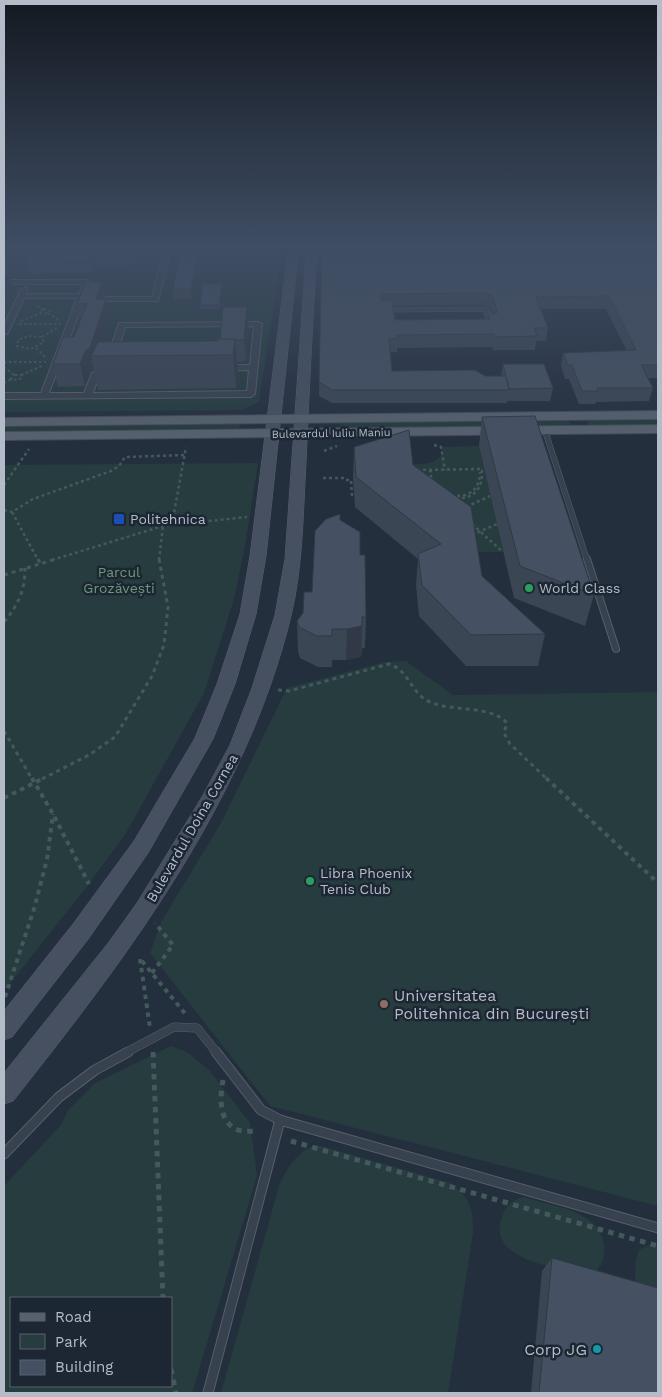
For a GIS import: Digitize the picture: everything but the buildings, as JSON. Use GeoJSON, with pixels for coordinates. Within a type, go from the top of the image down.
{"type":"FeatureCollection","features":[{"type":"Feature","properties":{"kind":"main road"},"geometry":{"type":"LineString","coordinates":[[4,1029],[99,907],[141,848],[204,739],[226,684],[248,614],[263,516],[287,311]]}},
{"type":"Feature","properties":{"kind":"main road","name":"Bulevardul Doina Cornea"},"geometry":{"type":"LineString","coordinates":[[4,1092],[58,1026],[144,910],[209,803],[239,745],[260,688],[283,615],[293,559],[308,311]]}},
{"type":"Feature","properties":{"kind":"main road","name":"Bulevardul Iuliu Maniu"},"geometry":{"type":"LineString","coordinates":[[4,436],[658,415]]}},
{"type":"Feature","properties":{"kind":"main road","name":"Bulevardul Iuliu Maniu"},"geometry":{"type":"LineString","coordinates":[[4,422],[274,427]]}},
{"type":"Feature","properties":{"kind":"main road","name":"Bulevardul Iuliu Maniu"},"geometry":{"type":"LineString","coordinates":[[302,426],[545,431],[658,430]]}},
{"type":"Feature","properties":{"kind":"street"},"geometry":{"type":"LineString","coordinates":[[4,333],[14,311]]}},
{"type":"Feature","properties":{"kind":"street"},"geometry":{"type":"LineString","coordinates":[[44,396],[76,311]]}},
{"type":"Feature","properties":{"kind":"street"},"geometry":{"type":"LineString","coordinates":[[4,396],[251,394],[258,324],[122,326],[108,369]]}},
{"type":"Feature","properties":{"kind":"street"},"geometry":{"type":"LineString","coordinates":[[215,368],[254,367]]}},
{"type":"Feature","properties":{"kind":"street"},"geometry":{"type":"LineString","coordinates":[[88,396],[95,375],[108,369],[117,369]]}},
{"type":"Feature","properties":{"kind":"lane"},"geometry":{"type":"LineString","coordinates":[[488,311],[490,317]]}},
{"type":"Feature","properties":{"kind":"lane"},"geometry":{"type":"LineString","coordinates":[[545,431],[616,649]]}},
{"type":"Feature","properties":{"kind":"lane"},"geometry":{"type":"LineString","coordinates":[[4,1154],[59,1097],[95,1070],[174,1027],[196,1028],[261,1110],[280,1120],[658,1228]]}},
{"type":"Feature","properties":{"kind":"lane"},"geometry":{"type":"LineString","coordinates":[[208,1393],[280,1120]]}},
{"type":"Feature","properties":{"kind":"path"},"geometry":{"type":"LineString","coordinates":[[40,311],[41,313],[15,324],[64,324]]}},
{"type":"Feature","properties":{"kind":"path"},"geometry":{"type":"LineString","coordinates":[[50,311],[48,313],[64,324]]}},
{"type":"Feature","properties":{"kind":"path"},"geometry":{"type":"LineString","coordinates":[[41,337],[44,342],[36,348],[20,348],[16,343],[26,337],[41,337],[64,324]]}},
{"type":"Feature","properties":{"kind":"path"},"geometry":{"type":"LineString","coordinates":[[36,348],[50,362]]}},
{"type":"Feature","properties":{"kind":"path"},"geometry":{"type":"LineString","coordinates":[[4,362],[50,362]]}},
{"type":"Feature","properties":{"kind":"path"},"geometry":{"type":"LineString","coordinates":[[4,367],[15,375],[21,375],[50,362]]}},
{"type":"Feature","properties":{"kind":"path"},"geometry":{"type":"LineString","coordinates":[[4,383],[15,375]]}},
{"type":"Feature","properties":{"kind":"path"},"geometry":{"type":"LineString","coordinates":[[12,379],[21,379],[21,375]]}},
{"type":"Feature","properties":{"kind":"path"},"geometry":{"type":"LineString","coordinates":[[434,445],[441,448],[445,470]]}},
{"type":"Feature","properties":{"kind":"path"},"geometry":{"type":"LineString","coordinates":[[324,451],[337,446]]}},
{"type":"Feature","properties":{"kind":"path"},"geometry":{"type":"LineString","coordinates":[[172,524],[186,447]]}},
{"type":"Feature","properties":{"kind":"path"},"geometry":{"type":"LineString","coordinates":[[4,486],[29,449]]}},
{"type":"Feature","properties":{"kind":"path"},"geometry":{"type":"LineString","coordinates":[[4,510],[12,512],[33,499],[111,471],[120,466],[125,457],[184,455]]}},
{"type":"Feature","properties":{"kind":"path"},"geometry":{"type":"LineString","coordinates":[[415,470],[484,469]]}},
{"type":"Feature","properties":{"kind":"path"},"geometry":{"type":"LineString","coordinates":[[432,470],[430,471],[434,482]]}},
{"type":"Feature","properties":{"kind":"path"},"geometry":{"type":"LineString","coordinates":[[454,497],[465,498],[479,490],[483,477],[482,471],[479,470]]}},
{"type":"Feature","properties":{"kind":"path"},"geometry":{"type":"LineString","coordinates":[[323,478],[352,480],[352,496],[354,496]]}},
{"type":"Feature","properties":{"kind":"path"},"geometry":{"type":"LineString","coordinates":[[464,508],[490,496]]}},
{"type":"Feature","properties":{"kind":"path"},"geometry":{"type":"LineString","coordinates":[[12,512],[40,563]]}},
{"type":"Feature","properties":{"kind":"path"},"geometry":{"type":"LineString","coordinates":[[4,575],[163,526],[263,516]]}},
{"type":"Feature","properties":{"kind":"path"},"geometry":{"type":"LineString","coordinates":[[468,522],[481,531],[503,552]]}},
{"type":"Feature","properties":{"kind":"path"},"geometry":{"type":"LineString","coordinates":[[466,538],[497,524]]}},
{"type":"Feature","properties":{"kind":"path"},"geometry":{"type":"LineString","coordinates":[[4,798],[89,755],[114,737],[130,715],[152,676],[164,645],[168,607],[159,560],[163,526]]}},
{"type":"Feature","properties":{"kind":"path"},"geometry":{"type":"LineString","coordinates":[[4,622],[15,608],[25,587],[25,568]]}},
{"type":"Feature","properties":{"kind":"path"},"geometry":{"type":"LineString","coordinates":[[278,690],[289,691],[389,664],[399,667],[418,695],[435,705],[502,717],[507,723],[504,734],[510,744],[658,883]]}},
{"type":"Feature","properties":{"kind":"path"},"geometry":{"type":"LineString","coordinates":[[4,731],[53,814],[89,884]]}},
{"type":"Feature","properties":{"kind":"path"},"geometry":{"type":"LineString","coordinates":[[20,1010],[4,996],[34,909],[47,859],[53,814]]}},
{"type":"Feature","properties":{"kind":"path"},"geometry":{"type":"LineString","coordinates":[[152,973],[173,945],[155,922]]}},
{"type":"Feature","properties":{"kind":"path"},"geometry":{"type":"LineString","coordinates":[[163,1297],[152,1040],[140,959],[196,1028]]}},
{"type":"Feature","properties":{"kind":"path"},"geometry":{"type":"LineString","coordinates":[[223,1079],[220,1093],[221,1109],[226,1121],[238,1130],[258,1131]]}},
{"type":"Feature","properties":{"kind":"path"},"geometry":{"type":"LineString","coordinates":[[291,1141],[658,1246]]}},
{"type":"Feature","properties":{"kind":"path"},"geometry":{"type":"LineString","coordinates":[[172,1374],[176,1393]]}},
{"type":"Feature","properties":{"kind":"green space"},"geometry":{"type":"Polygon","coordinates":[[[4,311],[273,311],[259,402],[242,410],[4,412],[4,311]]]}},
{"type":"Feature","properties":{"kind":"green space"},"geometry":{"type":"Polygon","coordinates":[[[590,419],[658,419],[658,426],[594,427],[588,425],[587,422],[590,419]]]}},
{"type":"Feature","properties":{"kind":"green space"},"geometry":{"type":"Polygon","coordinates":[[[565,420],[572,425],[567,427],[340,430],[340,422],[565,420]]]}},
{"type":"Feature","properties":{"kind":"green space"},"geometry":{"type":"Polygon","coordinates":[[[240,424],[239,428],[4,431],[4,427],[240,424]]]}},
{"type":"Feature","properties":{"kind":"green space"},"geometry":{"type":"Polygon","coordinates":[[[479,446],[503,552],[469,552],[407,464],[422,464],[435,461],[442,454],[441,447],[479,446]]]}},
{"type":"Feature","properties":{"kind":"green space","name":"Parcul Grozăvești"},"geometry":{"type":"Polygon","coordinates":[[[258,463],[245,547],[234,599],[204,693],[126,833],[89,884],[4,991],[5,465],[258,463]]]}},
{"type":"Feature","properties":{"kind":"green space"},"geometry":{"type":"Polygon","coordinates":[[[406,661],[453,695],[658,692],[658,1206],[270,1106],[150,953],[161,922],[221,823],[287,688],[385,662],[406,661]]]}},
{"type":"Feature","properties":{"kind":"green space"},"geometry":{"type":"Polygon","coordinates":[[[171,1046],[187,1052],[210,1071],[250,1123],[257,1176],[192,1393],[4,1393],[4,1186],[61,1125],[68,1110],[95,1083],[171,1046]]]}},
{"type":"Feature","properties":{"kind":"green space"},"geometry":{"type":"Polygon","coordinates":[[[318,1145],[450,1183],[467,1199],[471,1211],[473,1233],[448,1393],[221,1393],[279,1186],[285,1173],[299,1155],[318,1145]]]}},
{"type":"Feature","properties":{"kind":"green space"},"geometry":{"type":"Polygon","coordinates":[[[523,1197],[570,1210],[594,1224],[601,1235],[604,1249],[604,1256],[599,1268],[590,1274],[573,1274],[529,1260],[509,1249],[503,1241],[500,1232],[501,1220],[504,1211],[509,1205],[523,1197]]]}},
{"type":"Feature","properties":{"kind":"green space"},"geometry":{"type":"Polygon","coordinates":[[[653,1243],[658,1244],[658,1304],[634,1297],[636,1259],[639,1250],[653,1243]]]}},
{"type":"Feature","properties":{"kind":"place","name":"Politehnica"},"geometry":{"type":"Point","coordinates":[119,519]}},
{"type":"Feature","properties":{"kind":"place","name":"World Class"},"geometry":{"type":"Point","coordinates":[529,588]}},
{"type":"Feature","properties":{"kind":"place","name":"Libra Phoenix Tenis Club"},"geometry":{"type":"Point","coordinates":[310,881]}},
{"type":"Feature","properties":{"kind":"place","name":"Universitatea Politehnica din București"},"geometry":{"type":"Point","coordinates":[384,1004]}},
{"type":"Feature","properties":{"kind":"place","name":"Corp JG"},"geometry":{"type":"Point","coordinates":[597,1349]}}]}
